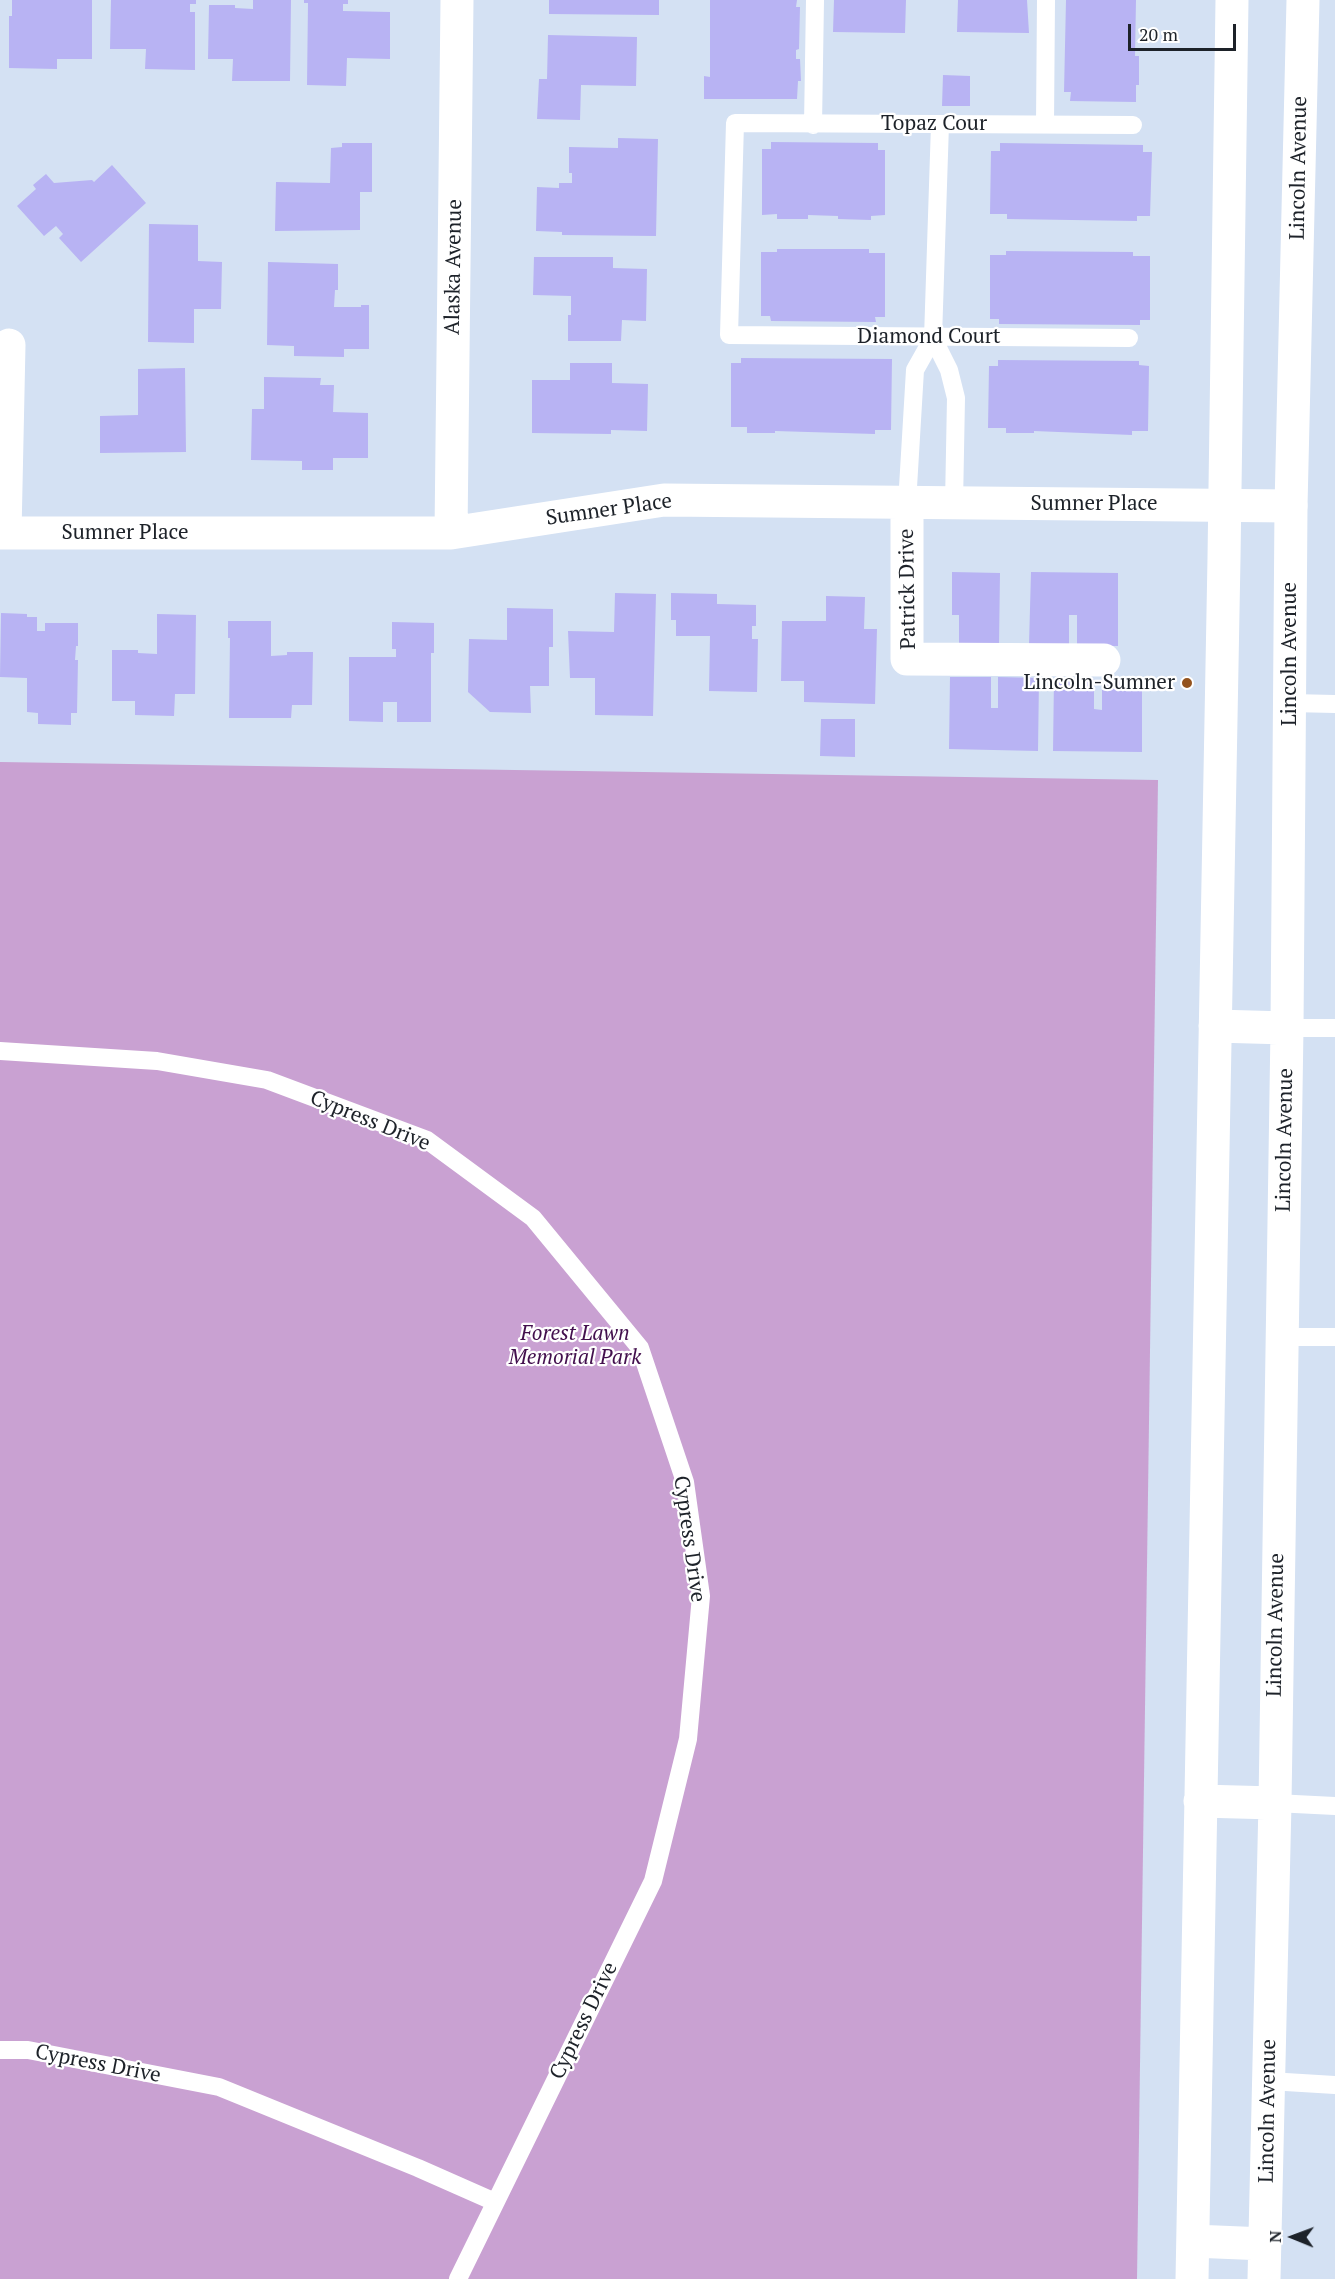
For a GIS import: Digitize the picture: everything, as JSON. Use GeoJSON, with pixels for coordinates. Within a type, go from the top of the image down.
{"type":"FeatureCollection","features":[{"type":"Feature","properties":{"kind":"main road","name":"Alaska Avenue"},"geometry":{"type":"LineString","coordinates":[[451,533],[457,0]]}},
{"type":"Feature","properties":{"kind":"main road"},"geometry":{"type":"LineString","coordinates":[[1192,2279],[1225,505],[1232,0]]}},
{"type":"Feature","properties":{"kind":"main road","name":"Lincoln Avenue"},"geometry":{"type":"LineString","coordinates":[[1264,2279],[1275,1803],[1287,1028],[1291,506],[1303,0]]}},
{"type":"Feature","properties":{"kind":"main road"},"geometry":{"type":"LineString","coordinates":[[2,533],[9,345]]}},
{"type":"Feature","properties":{"kind":"main road","name":"Sumner Place"},"geometry":{"type":"LineString","coordinates":[[2,533],[451,533],[664,500],[1291,506]]}},
{"type":"Feature","properties":{"kind":"main road","name":"Patrick Drive"},"geometry":{"type":"LineString","coordinates":[[907,504],[907,659],[1104,660]]}},
{"type":"Feature","properties":{"kind":"main road"},"geometry":{"type":"LineString","coordinates":[[1215,1026],[1287,1028]]}},
{"type":"Feature","properties":{"kind":"main road"},"geometry":{"type":"LineString","coordinates":[[1200,1801],[1275,1803]]}},
{"type":"Feature","properties":{"kind":"main road"},"geometry":{"type":"LineString","coordinates":[[1193,2241],[1264,2244]]}},
{"type":"Feature","properties":{"kind":"lane"},"geometry":{"type":"LineString","coordinates":[[813,125],[814,0]]}},
{"type":"Feature","properties":{"kind":"lane"},"geometry":{"type":"LineString","coordinates":[[1045,124],[1046,0]]}},
{"type":"Feature","properties":{"kind":"lane","name":"Topaz Cour"},"geometry":{"type":"LineString","coordinates":[[729,335],[735,123],[1133,125]]}},
{"type":"Feature","properties":{"kind":"lane"},"geometry":{"type":"LineString","coordinates":[[907,504],[915,369],[933,338],[940,124]]}},
{"type":"Feature","properties":{"kind":"lane","name":"Diamond Court"},"geometry":{"type":"LineString","coordinates":[[729,335],[1129,338]]}},
{"type":"Feature","properties":{"kind":"lane"},"geometry":{"type":"LineString","coordinates":[[933,338],[949,370],[957,398],[954,504]]}},
{"type":"Feature","properties":{"kind":"lane"},"geometry":{"type":"LineString","coordinates":[[1290,704],[1335,704]]}},
{"type":"Feature","properties":{"kind":"lane"},"geometry":{"type":"LineString","coordinates":[[1287,1028],[1335,1028]]}},
{"type":"Feature","properties":{"kind":"lane","name":"Cypress Drive"},"geometry":{"type":"LineString","coordinates":[[0,1051],[157,1061],[267,1080],[428,1140],[532,1218],[640,1348],[685,1482],[700,1596],[688,1739],[653,1881],[458,2279]]}},
{"type":"Feature","properties":{"kind":"lane"},"geometry":{"type":"LineString","coordinates":[[1282,1337],[1335,1337]]}},
{"type":"Feature","properties":{"kind":"lane"},"geometry":{"type":"LineString","coordinates":[[1275,1803],[1335,1806]]}},
{"type":"Feature","properties":{"kind":"lane","name":"Cypress Drive"},"geometry":{"type":"LineString","coordinates":[[0,2050],[28,2050],[219,2087],[495,2202]]}},
{"type":"Feature","properties":{"kind":"lane"},"geometry":{"type":"LineString","coordinates":[[1269,2081],[1335,2085]]}},
{"type":"Feature","properties":{"kind":"green space","name":"Forest Lawn Memorial Park"},"geometry":{"type":"Polygon","coordinates":[[[0,762],[1158,780],[1137,2279],[0,2279],[0,762]]]}},
{"type":"Feature","properties":{"kind":"building"},"geometry":{"type":"Polygon","coordinates":[[[12,0],[92,0],[92,59],[57,59],[57,69],[9,68],[9,16],[12,16],[12,0]]]}},
{"type":"Feature","properties":{"kind":"building"},"geometry":{"type":"Polygon","coordinates":[[[111,0],[196,0],[196,4],[190,4],[190,12],[195,12],[195,70],[145,69],[146,49],[110,49],[111,0]]]}},
{"type":"Feature","properties":{"kind":"building"},"geometry":{"type":"Polygon","coordinates":[[[253,0],[291,0],[290,81],[232,81],[233,59],[208,59],[209,5],[235,5],[235,8],[253,9],[253,0]]]}},
{"type":"Feature","properties":{"kind":"building"},"geometry":{"type":"Polygon","coordinates":[[[304,0],[348,0],[348,4],[343,4],[343,11],[390,12],[390,59],[347,58],[346,86],[307,85],[308,3],[304,3],[304,0]]]}},
{"type":"Feature","properties":{"kind":"building"},"geometry":{"type":"Polygon","coordinates":[[[549,0],[659,0],[659,15],[549,14],[549,0]]]}},
{"type":"Feature","properties":{"kind":"building"},"geometry":{"type":"Polygon","coordinates":[[[710,0],[797,0],[796,7],[800,7],[799,49],[796,50],[796,59],[800,59],[801,81],[798,81],[797,99],[704,99],[704,76],[710,77],[710,0]]]}},
{"type":"Feature","properties":{"kind":"building"},"geometry":{"type":"Polygon","coordinates":[[[834,0],[906,0],[905,33],[833,32],[834,0]]]}},
{"type":"Feature","properties":{"kind":"building"},"geometry":{"type":"Polygon","coordinates":[[[958,0],[1027,0],[1029,33],[957,32],[958,0]]]}},
{"type":"Feature","properties":{"kind":"building"},"geometry":{"type":"Polygon","coordinates":[[[1066,0],[1136,0],[1135,56],[1139,56],[1139,85],[1136,85],[1136,102],[1070,101],[1071,92],[1064,92],[1066,0]]]}},
{"type":"Feature","properties":{"kind":"building"},"geometry":{"type":"Polygon","coordinates":[[[548,35],[637,37],[636,86],[581,85],[580,120],[537,119],[539,79],[547,79],[548,35]]]}},
{"type":"Feature","properties":{"kind":"building"},"geometry":{"type":"Polygon","coordinates":[[[943,75],[970,76],[970,106],[942,106],[943,75]]]}},
{"type":"Feature","properties":{"kind":"building"},"geometry":{"type":"Polygon","coordinates":[[[618,138],[658,139],[656,236],[562,235],[562,232],[536,231],[537,187],[559,188],[559,183],[572,183],[572,173],[569,173],[569,147],[618,148],[618,138]]]}},
{"type":"Feature","properties":{"kind":"building"},"geometry":{"type":"Polygon","coordinates":[[[771,142],[878,143],[878,150],[885,150],[885,215],[871,216],[871,220],[808,215],[808,219],[777,219],[777,214],[762,215],[762,149],[771,149],[771,142]]]}},
{"type":"Feature","properties":{"kind":"building"},"geometry":{"type":"Polygon","coordinates":[[[342,143],[372,143],[372,192],[360,192],[360,230],[275,231],[276,182],[330,183],[331,148],[342,147],[342,143]]]}},
{"type":"Feature","properties":{"kind":"building"},"geometry":{"type":"Polygon","coordinates":[[[1000,143],[1143,145],[1143,152],[1152,152],[1150,216],[1137,216],[1137,221],[1007,219],[1007,214],[990,214],[991,151],[1000,151],[1000,143]]]}},
{"type":"Feature","properties":{"kind":"building"},"geometry":{"type":"Polygon","coordinates":[[[112,165],[146,203],[81,262],[59,238],[63,234],[56,226],[44,236],[17,206],[36,189],[33,185],[46,174],[54,183],[92,180],[94,182],[112,165]]]}},
{"type":"Feature","properties":{"kind":"building"},"geometry":{"type":"Polygon","coordinates":[[[149,224],[198,225],[198,261],[222,262],[221,309],[194,309],[194,343],[148,342],[149,224]]]}},
{"type":"Feature","properties":{"kind":"building"},"geometry":{"type":"Polygon","coordinates":[[[777,249],[869,249],[869,253],[885,253],[885,317],[875,317],[876,322],[771,321],[770,316],[761,316],[761,252],[777,252],[777,249]]]}},
{"type":"Feature","properties":{"kind":"building"},"geometry":{"type":"Polygon","coordinates":[[[1006,251],[1133,252],[1133,256],[1150,256],[1150,320],[1140,320],[1140,325],[999,324],[999,319],[990,319],[990,255],[1006,255],[1006,251]]]}},
{"type":"Feature","properties":{"kind":"building"},"geometry":{"type":"Polygon","coordinates":[[[534,257],[613,257],[613,268],[647,269],[646,321],[622,320],[621,341],[568,341],[571,296],[533,295],[534,257]]]}},
{"type":"Feature","properties":{"kind":"building"},"geometry":{"type":"Polygon","coordinates":[[[268,262],[338,264],[338,290],[335,290],[334,307],[369,305],[369,349],[344,349],[344,357],[294,356],[294,346],[267,345],[268,262]]]}},
{"type":"Feature","properties":{"kind":"building"},"geometry":{"type":"Polygon","coordinates":[[[741,358],[892,359],[891,430],[875,430],[875,434],[775,431],[775,433],[747,433],[747,427],[731,427],[731,363],[741,363],[741,358]]]}},
{"type":"Feature","properties":{"kind":"building"},"geometry":{"type":"Polygon","coordinates":[[[998,360],[1139,361],[1139,365],[1149,366],[1148,431],[1132,431],[1132,435],[1034,431],[1034,433],[1006,433],[1006,428],[988,428],[989,366],[998,366],[998,360]]]}},
{"type":"Feature","properties":{"kind":"building"},"geometry":{"type":"Polygon","coordinates":[[[570,363],[612,363],[612,383],[648,384],[647,431],[611,430],[611,434],[532,433],[532,380],[570,380],[570,363]]]}},
{"type":"Feature","properties":{"kind":"building"},"geometry":{"type":"Polygon","coordinates":[[[185,368],[186,452],[100,453],[100,416],[138,415],[138,369],[185,368]]]}},
{"type":"Feature","properties":{"kind":"building"},"geometry":{"type":"Polygon","coordinates":[[[264,377],[321,378],[320,385],[334,385],[333,412],[368,413],[368,458],[333,458],[333,470],[302,470],[302,461],[251,460],[252,409],[264,409],[264,377]]]}},
{"type":"Feature","properties":{"kind":"building"},"geometry":{"type":"Polygon","coordinates":[[[952,572],[1000,573],[999,645],[959,645],[959,615],[952,615],[952,572]]]}},
{"type":"Feature","properties":{"kind":"building"},"geometry":{"type":"Polygon","coordinates":[[[1031,572],[1118,573],[1118,646],[1077,646],[1077,615],[1069,615],[1069,645],[1029,645],[1031,572]]]}},
{"type":"Feature","properties":{"kind":"building"},"geometry":{"type":"Polygon","coordinates":[[[615,593],[656,594],[653,716],[595,715],[595,678],[570,678],[568,631],[614,632],[615,593]]]}},
{"type":"Feature","properties":{"kind":"building"},"geometry":{"type":"Polygon","coordinates":[[[671,593],[717,594],[717,604],[756,605],[756,626],[752,626],[752,639],[758,639],[757,692],[709,691],[710,636],[676,636],[676,620],[671,620],[671,593]]]}},
{"type":"Feature","properties":{"kind":"building"},"geometry":{"type":"Polygon","coordinates":[[[826,596],[865,597],[864,629],[877,629],[875,704],[804,702],[804,681],[781,681],[782,621],[826,621],[826,596]]]}},
{"type":"Feature","properties":{"kind":"building"},"geometry":{"type":"Polygon","coordinates":[[[507,608],[553,609],[553,647],[549,647],[549,686],[530,686],[531,713],[490,712],[468,692],[469,639],[507,640],[507,608]]]}},
{"type":"Feature","properties":{"kind":"building"},"geometry":{"type":"Polygon","coordinates":[[[1,613],[27,614],[27,617],[37,617],[37,631],[45,631],[45,623],[78,623],[78,646],[76,646],[75,660],[78,660],[77,713],[71,713],[71,725],[38,724],[38,713],[27,712],[27,678],[0,677],[1,613]]]}},
{"type":"Feature","properties":{"kind":"building"},"geometry":{"type":"Polygon","coordinates":[[[157,614],[196,615],[195,694],[175,694],[174,716],[135,715],[135,701],[112,701],[112,650],[138,650],[138,653],[157,654],[157,614]]]}},
{"type":"Feature","properties":{"kind":"building"},"geometry":{"type":"Polygon","coordinates":[[[228,621],[271,621],[271,656],[287,655],[287,652],[313,652],[312,705],[292,705],[291,718],[229,718],[230,638],[228,638],[228,621]]]}},
{"type":"Feature","properties":{"kind":"building"},"geometry":{"type":"Polygon","coordinates":[[[392,622],[434,623],[434,653],[431,653],[431,722],[397,722],[397,702],[383,702],[383,722],[349,721],[349,657],[396,657],[396,649],[392,649],[392,622]]]}},
{"type":"Feature","properties":{"kind":"building"},"geometry":{"type":"Polygon","coordinates":[[[950,677],[991,677],[991,708],[998,708],[998,677],[1039,678],[1038,751],[949,749],[950,677]]]}},
{"type":"Feature","properties":{"kind":"building"},"geometry":{"type":"Polygon","coordinates":[[[1054,678],[1094,679],[1094,709],[1102,710],[1102,679],[1142,680],[1142,752],[1053,751],[1054,678]]]}},
{"type":"Feature","properties":{"kind":"building"},"geometry":{"type":"Polygon","coordinates":[[[821,719],[855,719],[855,757],[820,756],[821,719]]]}},
{"type":"Feature","properties":{"kind":"place","name":"Lincoln-Sumner"},"geometry":{"type":"Point","coordinates":[1187,683]}}]}
